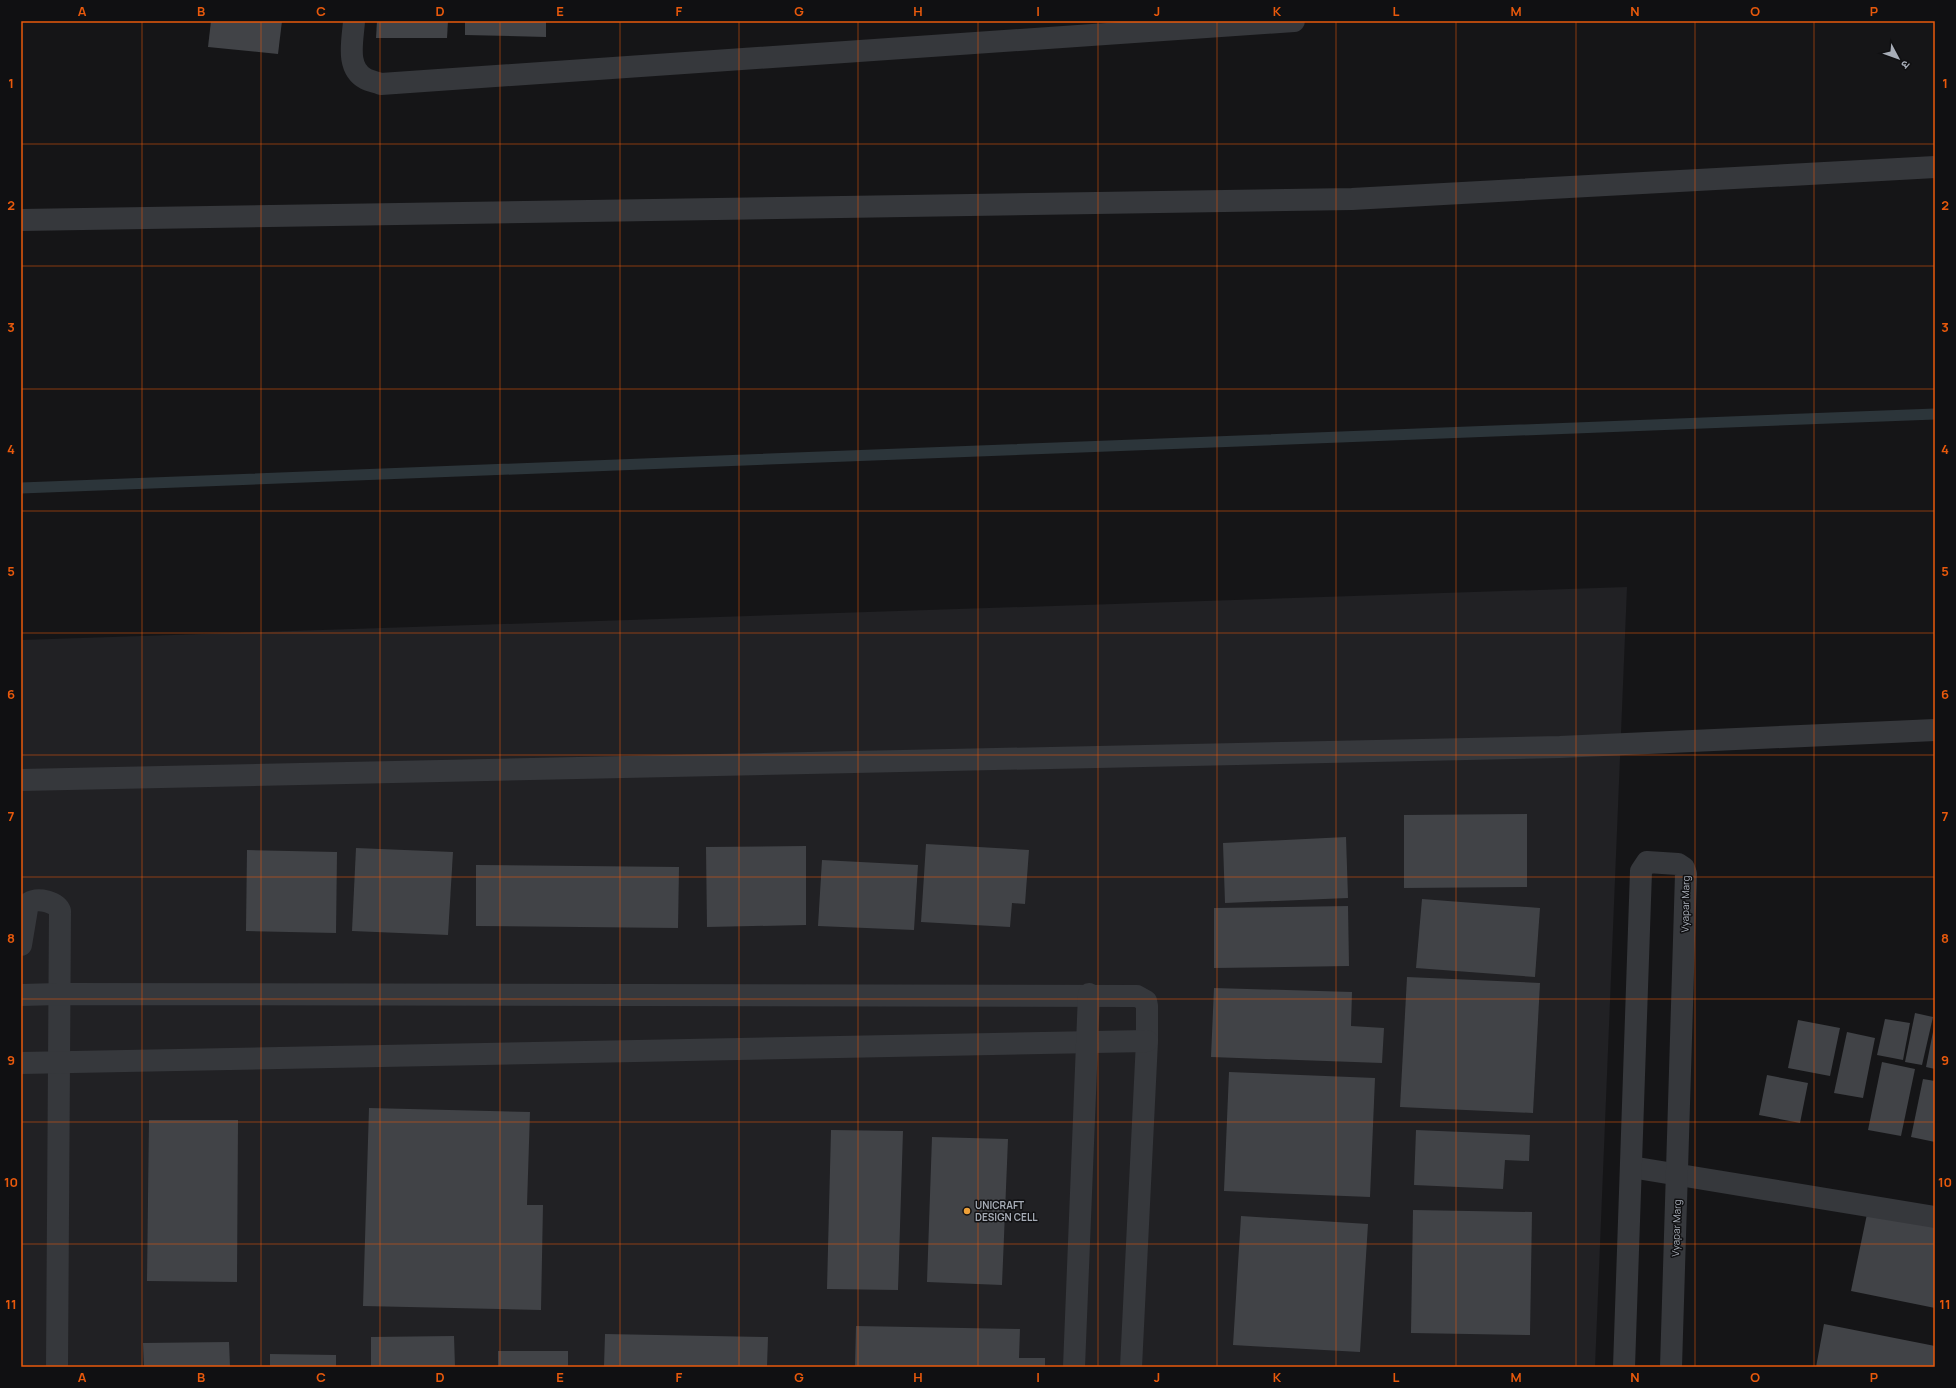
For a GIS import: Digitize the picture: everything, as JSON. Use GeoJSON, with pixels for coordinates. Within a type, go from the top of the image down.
{"type":"FeatureCollection","features":[{"type":"Feature","properties":{"kind":"street"},"geometry":{"type":"LineString","coordinates":[[354,21],[352,58],[356,69],[365,79],[381,84],[1294,21]]}},
{"type":"Feature","properties":{"kind":"street"},"geometry":{"type":"LineString","coordinates":[[21,220],[1352,199],[1935,167]]}},
{"type":"Feature","properties":{"kind":"street"},"geometry":{"type":"LineString","coordinates":[[21,780],[1560,747],[1935,730]]}},
{"type":"Feature","properties":{"kind":"street","name":"Vyapar Marg"},"geometry":{"type":"LineString","coordinates":[[1624,1367],[1641,871],[1647,862],[1678,864],[1684,868],[1686,874],[1671,1367]]}},
{"type":"Feature","properties":{"kind":"street"},"geometry":{"type":"LineString","coordinates":[[21,945],[29,904],[32,901],[55,904],[60,911],[56,1367]]}},
{"type":"Feature","properties":{"kind":"street"},"geometry":{"type":"LineString","coordinates":[[1074,1367],[1089,994]]}},
{"type":"Feature","properties":{"kind":"street"},"geometry":{"type":"LineString","coordinates":[[21,995],[1089,994],[1141,997],[1147,1006],[1147,1041],[1131,1367]]}},
{"type":"Feature","properties":{"kind":"street"},"geometry":{"type":"LineString","coordinates":[[21,1063],[59,1064],[1087,1041],[1147,1041]]}},
{"type":"Feature","properties":{"kind":"street"},"geometry":{"type":"LineString","coordinates":[[1631,1168],[1935,1217]]}},
{"type":"Feature","properties":{"kind":"shaded area"},"geometry":{"type":"Polygon","coordinates":[[[1627,587],[1595,1367],[21,1367],[21,640],[1627,587]]]}},
{"type":"Feature","properties":{"kind":"building"},"geometry":{"type":"Polygon","coordinates":[[[211,21],[282,21],[278,54],[208,47],[211,21]]]}},
{"type":"Feature","properties":{"kind":"building"},"geometry":{"type":"Polygon","coordinates":[[[377,21],[448,21],[447,38],[376,38],[377,21]]]}},
{"type":"Feature","properties":{"kind":"building"},"geometry":{"type":"Polygon","coordinates":[[[465,21],[546,21],[546,37],[465,35],[465,21]]]}},
{"type":"Feature","properties":{"kind":"building"},"geometry":{"type":"Polygon","coordinates":[[[1527,814],[1527,887],[1404,888],[1404,815],[1527,814]]]}},
{"type":"Feature","properties":{"kind":"building"},"geometry":{"type":"Polygon","coordinates":[[[1346,837],[1348,898],[1225,903],[1223,843],[1346,837]]]}},
{"type":"Feature","properties":{"kind":"building"},"geometry":{"type":"Polygon","coordinates":[[[926,844],[1029,850],[1025,904],[1012,903],[1010,927],[921,922],[926,844]]]}},
{"type":"Feature","properties":{"kind":"building"},"geometry":{"type":"Polygon","coordinates":[[[806,846],[806,925],[707,927],[706,847],[806,846]]]}},
{"type":"Feature","properties":{"kind":"building"},"geometry":{"type":"Polygon","coordinates":[[[356,848],[453,852],[448,935],[352,931],[356,848]]]}},
{"type":"Feature","properties":{"kind":"building"},"geometry":{"type":"Polygon","coordinates":[[[247,850],[337,852],[336,933],[246,931],[247,850]]]}},
{"type":"Feature","properties":{"kind":"building"},"geometry":{"type":"Polygon","coordinates":[[[822,860],[918,865],[914,930],[818,926],[822,860]]]}},
{"type":"Feature","properties":{"kind":"building"},"geometry":{"type":"Polygon","coordinates":[[[476,865],[679,867],[678,928],[476,926],[476,865]]]}},
{"type":"Feature","properties":{"kind":"building"},"geometry":{"type":"Polygon","coordinates":[[[1422,899],[1540,908],[1535,977],[1416,968],[1422,899]]]}},
{"type":"Feature","properties":{"kind":"building"},"geometry":{"type":"Polygon","coordinates":[[[1348,906],[1349,966],[1214,968],[1214,908],[1348,906]]]}},
{"type":"Feature","properties":{"kind":"building"},"geometry":{"type":"Polygon","coordinates":[[[1407,977],[1540,983],[1533,1113],[1400,1107],[1407,977]]]}},
{"type":"Feature","properties":{"kind":"building"},"geometry":{"type":"Polygon","coordinates":[[[1214,988],[1352,992],[1351,1026],[1384,1028],[1382,1063],[1211,1057],[1214,988]]]}},
{"type":"Feature","properties":{"kind":"building"},"geometry":{"type":"Polygon","coordinates":[[[1915,1013],[1933,1017],[1922,1065],[1905,1062],[1915,1013]]]}},
{"type":"Feature","properties":{"kind":"building"},"geometry":{"type":"Polygon","coordinates":[[[1885,1019],[1910,1023],[1903,1060],[1877,1055],[1885,1019]]]}},
{"type":"Feature","properties":{"kind":"building"},"geometry":{"type":"Polygon","coordinates":[[[1798,1020],[1840,1028],[1830,1076],[1788,1068],[1798,1020]]]}},
{"type":"Feature","properties":{"kind":"building"},"geometry":{"type":"Polygon","coordinates":[[[1934,1027],[1935,1028],[1935,1069],[1926,1067],[1934,1027]]]}},
{"type":"Feature","properties":{"kind":"building"},"geometry":{"type":"Polygon","coordinates":[[[1847,1032],[1875,1038],[1863,1098],[1834,1093],[1847,1032]]]}},
{"type":"Feature","properties":{"kind":"building"},"geometry":{"type":"Polygon","coordinates":[[[1882,1062],[1915,1069],[1901,1136],[1868,1130],[1882,1062]]]}},
{"type":"Feature","properties":{"kind":"building"},"geometry":{"type":"Polygon","coordinates":[[[1229,1072],[1375,1078],[1370,1197],[1224,1191],[1229,1072]]]}},
{"type":"Feature","properties":{"kind":"building"},"geometry":{"type":"Polygon","coordinates":[[[1767,1075],[1808,1083],[1800,1123],[1759,1115],[1767,1075]]]}},
{"type":"Feature","properties":{"kind":"building"},"geometry":{"type":"Polygon","coordinates":[[[1923,1079],[1935,1081],[1935,1142],[1911,1137],[1923,1079]]]}},
{"type":"Feature","properties":{"kind":"building"},"geometry":{"type":"Polygon","coordinates":[[[369,1108],[530,1112],[527,1205],[543,1205],[541,1310],[363,1306],[369,1108]]]}},
{"type":"Feature","properties":{"kind":"building"},"geometry":{"type":"Polygon","coordinates":[[[149,1120],[238,1120],[237,1282],[147,1281],[149,1120]]]}},
{"type":"Feature","properties":{"kind":"building"},"geometry":{"type":"Polygon","coordinates":[[[831,1130],[903,1131],[898,1290],[827,1289],[831,1130]]]}},
{"type":"Feature","properties":{"kind":"building"},"geometry":{"type":"Polygon","coordinates":[[[1416,1130],[1530,1135],[1529,1161],[1505,1160],[1503,1189],[1414,1185],[1416,1130]]]}},
{"type":"Feature","properties":{"kind":"building","name":"UNICRAFT DESIGN CELL"},"geometry":{"type":"Polygon","coordinates":[[[932,1137],[1008,1139],[1002,1285],[927,1282],[932,1137]]]}},
{"type":"Feature","properties":{"kind":"building"},"geometry":{"type":"Polygon","coordinates":[[[1413,1210],[1532,1212],[1530,1335],[1411,1333],[1413,1210]]]}},
{"type":"Feature","properties":{"kind":"building"},"geometry":{"type":"Polygon","coordinates":[[[1867,1214],[1935,1227],[1935,1308],[1851,1291],[1867,1214]]]}},
{"type":"Feature","properties":{"kind":"building"},"geometry":{"type":"Polygon","coordinates":[[[1241,1216],[1368,1224],[1360,1352],[1233,1345],[1241,1216]]]}},
{"type":"Feature","properties":{"kind":"building"},"geometry":{"type":"Polygon","coordinates":[[[1824,1324],[1935,1346],[1935,1367],[1816,1367],[1824,1324]]]}},
{"type":"Feature","properties":{"kind":"building"},"geometry":{"type":"Polygon","coordinates":[[[856,1326],[1020,1329],[1019,1358],[1045,1358],[1045,1367],[855,1367],[856,1326]]]}},
{"type":"Feature","properties":{"kind":"building"},"geometry":{"type":"Polygon","coordinates":[[[605,1334],[768,1337],[767,1367],[604,1367],[605,1334]]]}},
{"type":"Feature","properties":{"kind":"building"},"geometry":{"type":"Polygon","coordinates":[[[454,1336],[455,1367],[371,1367],[371,1337],[454,1336]]]}},
{"type":"Feature","properties":{"kind":"building"},"geometry":{"type":"Polygon","coordinates":[[[229,1342],[230,1367],[144,1367],[143,1343],[229,1342]]]}},
{"type":"Feature","properties":{"kind":"building"},"geometry":{"type":"Polygon","coordinates":[[[498,1351],[568,1351],[568,1367],[498,1367],[498,1351]]]}},
{"type":"Feature","properties":{"kind":"building"},"geometry":{"type":"Polygon","coordinates":[[[270,1354],[336,1355],[336,1367],[270,1367],[270,1354]]]}},
{"type":"Feature","properties":{"kind":"waterway"},"geometry":{"type":"LineString","coordinates":[[21,488],[1935,414]]}},
{"type":"Feature","properties":{"kind":"place","name":"UNICRAFT DESIGN CELL"},"geometry":{"type":"Point","coordinates":[967,1211]}}]}
